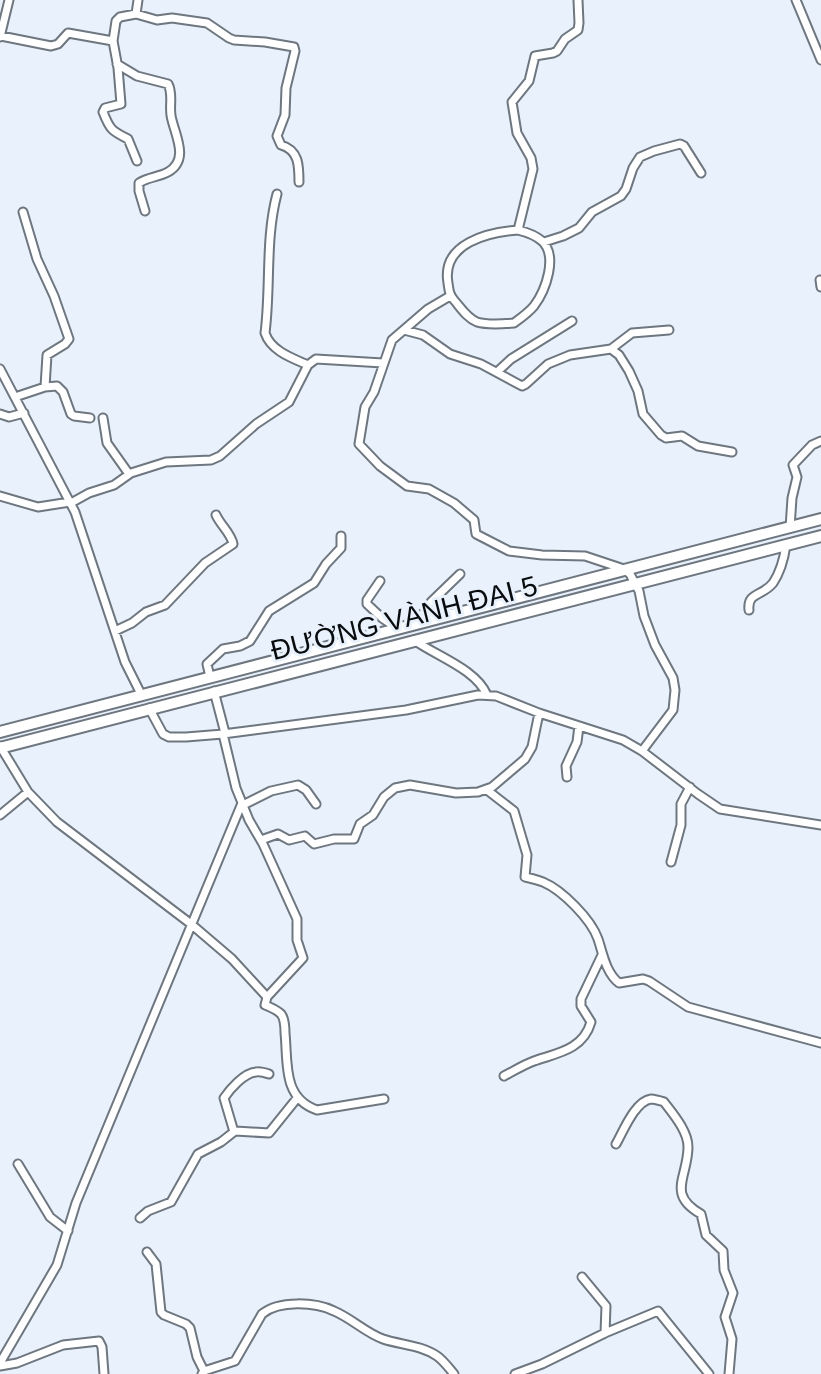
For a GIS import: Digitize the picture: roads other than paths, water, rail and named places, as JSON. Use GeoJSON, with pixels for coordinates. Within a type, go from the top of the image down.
{"type":"FeatureCollection","features":[{"type":"Feature","properties":{"kind":"main road","name":"ĐƯỜNG VÀNH ĐAI 5"},"geometry":{"type":"LineString","coordinates":[[0,732],[821,519]]}},
{"type":"Feature","properties":{"kind":"main road","name":"ĐƯỜNG VÀNH ĐAI 5"},"geometry":{"type":"LineString","coordinates":[[0,747],[821,536]]}},
{"type":"Feature","properties":{"kind":"street"},"geometry":{"type":"LineString","coordinates":[[9,0],[0,37],[51,46],[58,44],[68,33],[113,41]]}},
{"type":"Feature","properties":{"kind":"street"},"geometry":{"type":"LineString","coordinates":[[136,14],[138,0]]}},
{"type":"Feature","properties":{"kind":"street"},"geometry":{"type":"LineString","coordinates":[[518,230],[533,169],[531,158],[517,133],[512,102],[529,81],[535,56],[557,51],[565,39],[578,30],[578,0]]}},
{"type":"Feature","properties":{"kind":"street"},"geometry":{"type":"LineString","coordinates":[[796,0],[820,56]]}},
{"type":"Feature","properties":{"kind":"street"},"geometry":{"type":"LineString","coordinates":[[137,161],[128,139],[112,130],[103,112],[105,108],[121,104],[113,41],[117,18],[136,14],[157,20],[172,18],[210,23],[234,40],[294,47],[286,88],[285,115],[277,136],[281,145],[296,156],[299,182]]}},
{"type":"Feature","properties":{"kind":"street"},"geometry":{"type":"LineString","coordinates":[[117,64],[137,76],[164,81],[171,92],[171,117],[180,145],[179,159],[169,172],[139,183],[145,211]]}},
{"type":"Feature","properties":{"kind":"street"},"geometry":{"type":"LineString","coordinates":[[544,242],[579,228],[592,212],[621,196],[640,157],[680,144],[701,173]]}},
{"type":"Feature","properties":{"kind":"street"},"geometry":{"type":"LineString","coordinates":[[277,194],[270,234],[265,333],[271,345],[308,365]]}},
{"type":"Feature","properties":{"kind":"street"},"geometry":{"type":"LineString","coordinates":[[23,212],[37,259],[68,336],[68,342],[47,355],[45,387]]}},
{"type":"Feature","properties":{"kind":"street"},"geometry":{"type":"LineString","coordinates":[[518,230],[544,242],[551,261],[536,304],[514,323],[474,321],[450,296],[447,269],[466,243],[488,234],[518,230]]}},
{"type":"Feature","properties":{"kind":"street"},"geometry":{"type":"LineString","coordinates":[[450,296],[392,340],[374,392],[365,407],[359,440],[361,447],[407,486],[429,489],[454,503],[474,520],[476,534],[509,551],[585,556],[625,570],[642,598],[644,616],[673,678],[675,690],[673,710],[642,751]]}},
{"type":"Feature","properties":{"kind":"street"},"geometry":{"type":"LineString","coordinates":[[497,372],[511,359],[572,321]]}},
{"type":"Feature","properties":{"kind":"street"},"geometry":{"type":"LineString","coordinates":[[404,330],[423,335],[450,354],[481,364],[522,386],[548,364],[570,355],[611,349],[632,333],[669,330]]}},
{"type":"Feature","properties":{"kind":"street"},"geometry":{"type":"LineString","coordinates":[[611,349],[629,371],[643,414],[663,437],[682,436],[698,446],[732,452]]}},
{"type":"Feature","properties":{"kind":"street"},"geometry":{"type":"LineString","coordinates":[[0,496],[38,507],[70,503],[114,485],[129,474],[166,462],[211,460],[289,402],[308,365],[316,359],[383,363]]}},
{"type":"Feature","properties":{"kind":"street"},"geometry":{"type":"LineString","coordinates":[[0,369],[70,503],[125,662],[141,694]]}},
{"type":"Feature","properties":{"kind":"street"},"geometry":{"type":"LineString","coordinates":[[15,397],[57,386],[61,388],[71,414],[90,418]]}},
{"type":"Feature","properties":{"kind":"street"},"geometry":{"type":"LineString","coordinates":[[0,414],[9,417],[24,413]]}},
{"type":"Feature","properties":{"kind":"street"},"geometry":{"type":"LineString","coordinates":[[103,418],[107,443],[129,474]]}},
{"type":"Feature","properties":{"kind":"street"},"geometry":{"type":"LineString","coordinates":[[790,528],[791,502],[797,477],[793,465],[812,445],[821,441]]}},
{"type":"Feature","properties":{"kind":"street"},"geometry":{"type":"LineString","coordinates":[[115,631],[171,601],[205,563],[233,544],[230,534],[216,515]]}},
{"type":"Feature","properties":{"kind":"street"},"geometry":{"type":"LineString","coordinates":[[210,677],[207,664],[218,652],[250,641],[269,611],[317,580],[341,548],[341,536]]}},
{"type":"Feature","properties":{"kind":"street"},"geometry":{"type":"LineString","coordinates":[[749,610],[750,598],[766,590],[774,581],[783,563],[786,545]]}},
{"type":"Feature","properties":{"kind":"street"},"geometry":{"type":"LineString","coordinates":[[416,624],[431,602],[460,574]]}},
{"type":"Feature","properties":{"kind":"street"},"geometry":{"type":"LineString","coordinates":[[380,581],[367,604],[397,628]]}},
{"type":"Feature","properties":{"kind":"street"},"geometry":{"type":"LineString","coordinates":[[414,640],[462,669],[482,686],[487,695]]}},
{"type":"Feature","properties":{"kind":"street"},"geometry":{"type":"LineString","coordinates":[[214,691],[230,770],[242,804],[297,919],[297,940],[303,958],[267,997],[265,1005],[279,1012],[284,1021],[290,1084],[305,1104],[317,1110],[384,1099]]}},
{"type":"Feature","properties":{"kind":"street"},"geometry":{"type":"LineString","coordinates":[[149,708],[160,730],[169,737],[224,734],[406,710],[487,695],[614,737],[642,751],[720,809],[821,825]]}},
{"type":"Feature","properties":{"kind":"street"},"geometry":{"type":"LineString","coordinates":[[261,840],[278,834],[289,840],[305,836],[314,844],[334,839],[354,839],[360,824],[373,815],[389,791],[402,786],[466,794],[487,790],[525,759],[539,713]]}},
{"type":"Feature","properties":{"kind":"street"},"geometry":{"type":"LineString","coordinates":[[567,777],[566,766],[577,742],[579,726]]}},
{"type":"Feature","properties":{"kind":"street"},"geometry":{"type":"LineString","coordinates":[[0,747],[28,792],[68,831],[191,924],[240,966],[267,997]]}},
{"type":"Feature","properties":{"kind":"street"},"geometry":{"type":"LineString","coordinates":[[0,1365],[57,1265],[76,1203],[242,804],[293,785],[303,787],[316,804]]}},
{"type":"Feature","properties":{"kind":"street"},"geometry":{"type":"LineString","coordinates":[[671,862],[681,825],[681,804],[690,787]]}},
{"type":"Feature","properties":{"kind":"street"},"geometry":{"type":"LineString","coordinates":[[487,790],[514,811],[527,855],[525,877],[546,883],[580,911],[596,934],[602,955],[619,983],[643,979],[688,1007],[821,1043]]}},
{"type":"Feature","properties":{"kind":"street"},"geometry":{"type":"LineString","coordinates":[[0,815],[28,792]]}},
{"type":"Feature","properties":{"kind":"street"},"geometry":{"type":"LineString","coordinates":[[504,1076],[534,1061],[565,1052],[588,1031],[591,1022],[581,1006],[581,999],[602,955]]}},
{"type":"Feature","properties":{"kind":"street"},"geometry":{"type":"LineString","coordinates":[[234,1132],[224,1098],[253,1072],[269,1074]]}},
{"type":"Feature","properties":{"kind":"street"},"geometry":{"type":"LineString","coordinates":[[140,1218],[148,1211],[171,1202],[198,1154],[239,1130],[269,1133],[298,1097]]}},
{"type":"Feature","properties":{"kind":"street"},"geometry":{"type":"LineString","coordinates":[[616,1144],[634,1111],[652,1099],[664,1102],[682,1129],[688,1147],[680,1188],[682,1195],[688,1206],[701,1214],[706,1235],[723,1251],[724,1270],[733,1290],[725,1317],[732,1339],[729,1374]]}},
{"type":"Feature","properties":{"kind":"street"},"geometry":{"type":"LineString","coordinates":[[18,1164],[50,1217],[68,1231]]}},
{"type":"Feature","properties":{"kind":"street"},"geometry":{"type":"LineString","coordinates":[[147,1252],[156,1264],[161,1312],[190,1328],[203,1373],[235,1361],[262,1314],[290,1303],[335,1311],[382,1339],[412,1345],[436,1355],[454,1374]]}},
{"type":"Feature","properties":{"kind":"street"},"geometry":{"type":"LineString","coordinates":[[582,1277],[606,1306],[605,1333]]}},
{"type":"Feature","properties":{"kind":"street"},"geometry":{"type":"LineString","coordinates":[[515,1374],[658,1311],[709,1374]]}},
{"type":"Feature","properties":{"kind":"street"},"geometry":{"type":"LineString","coordinates":[[0,1365],[17,1363],[63,1345],[99,1341],[104,1374]]}}]}
